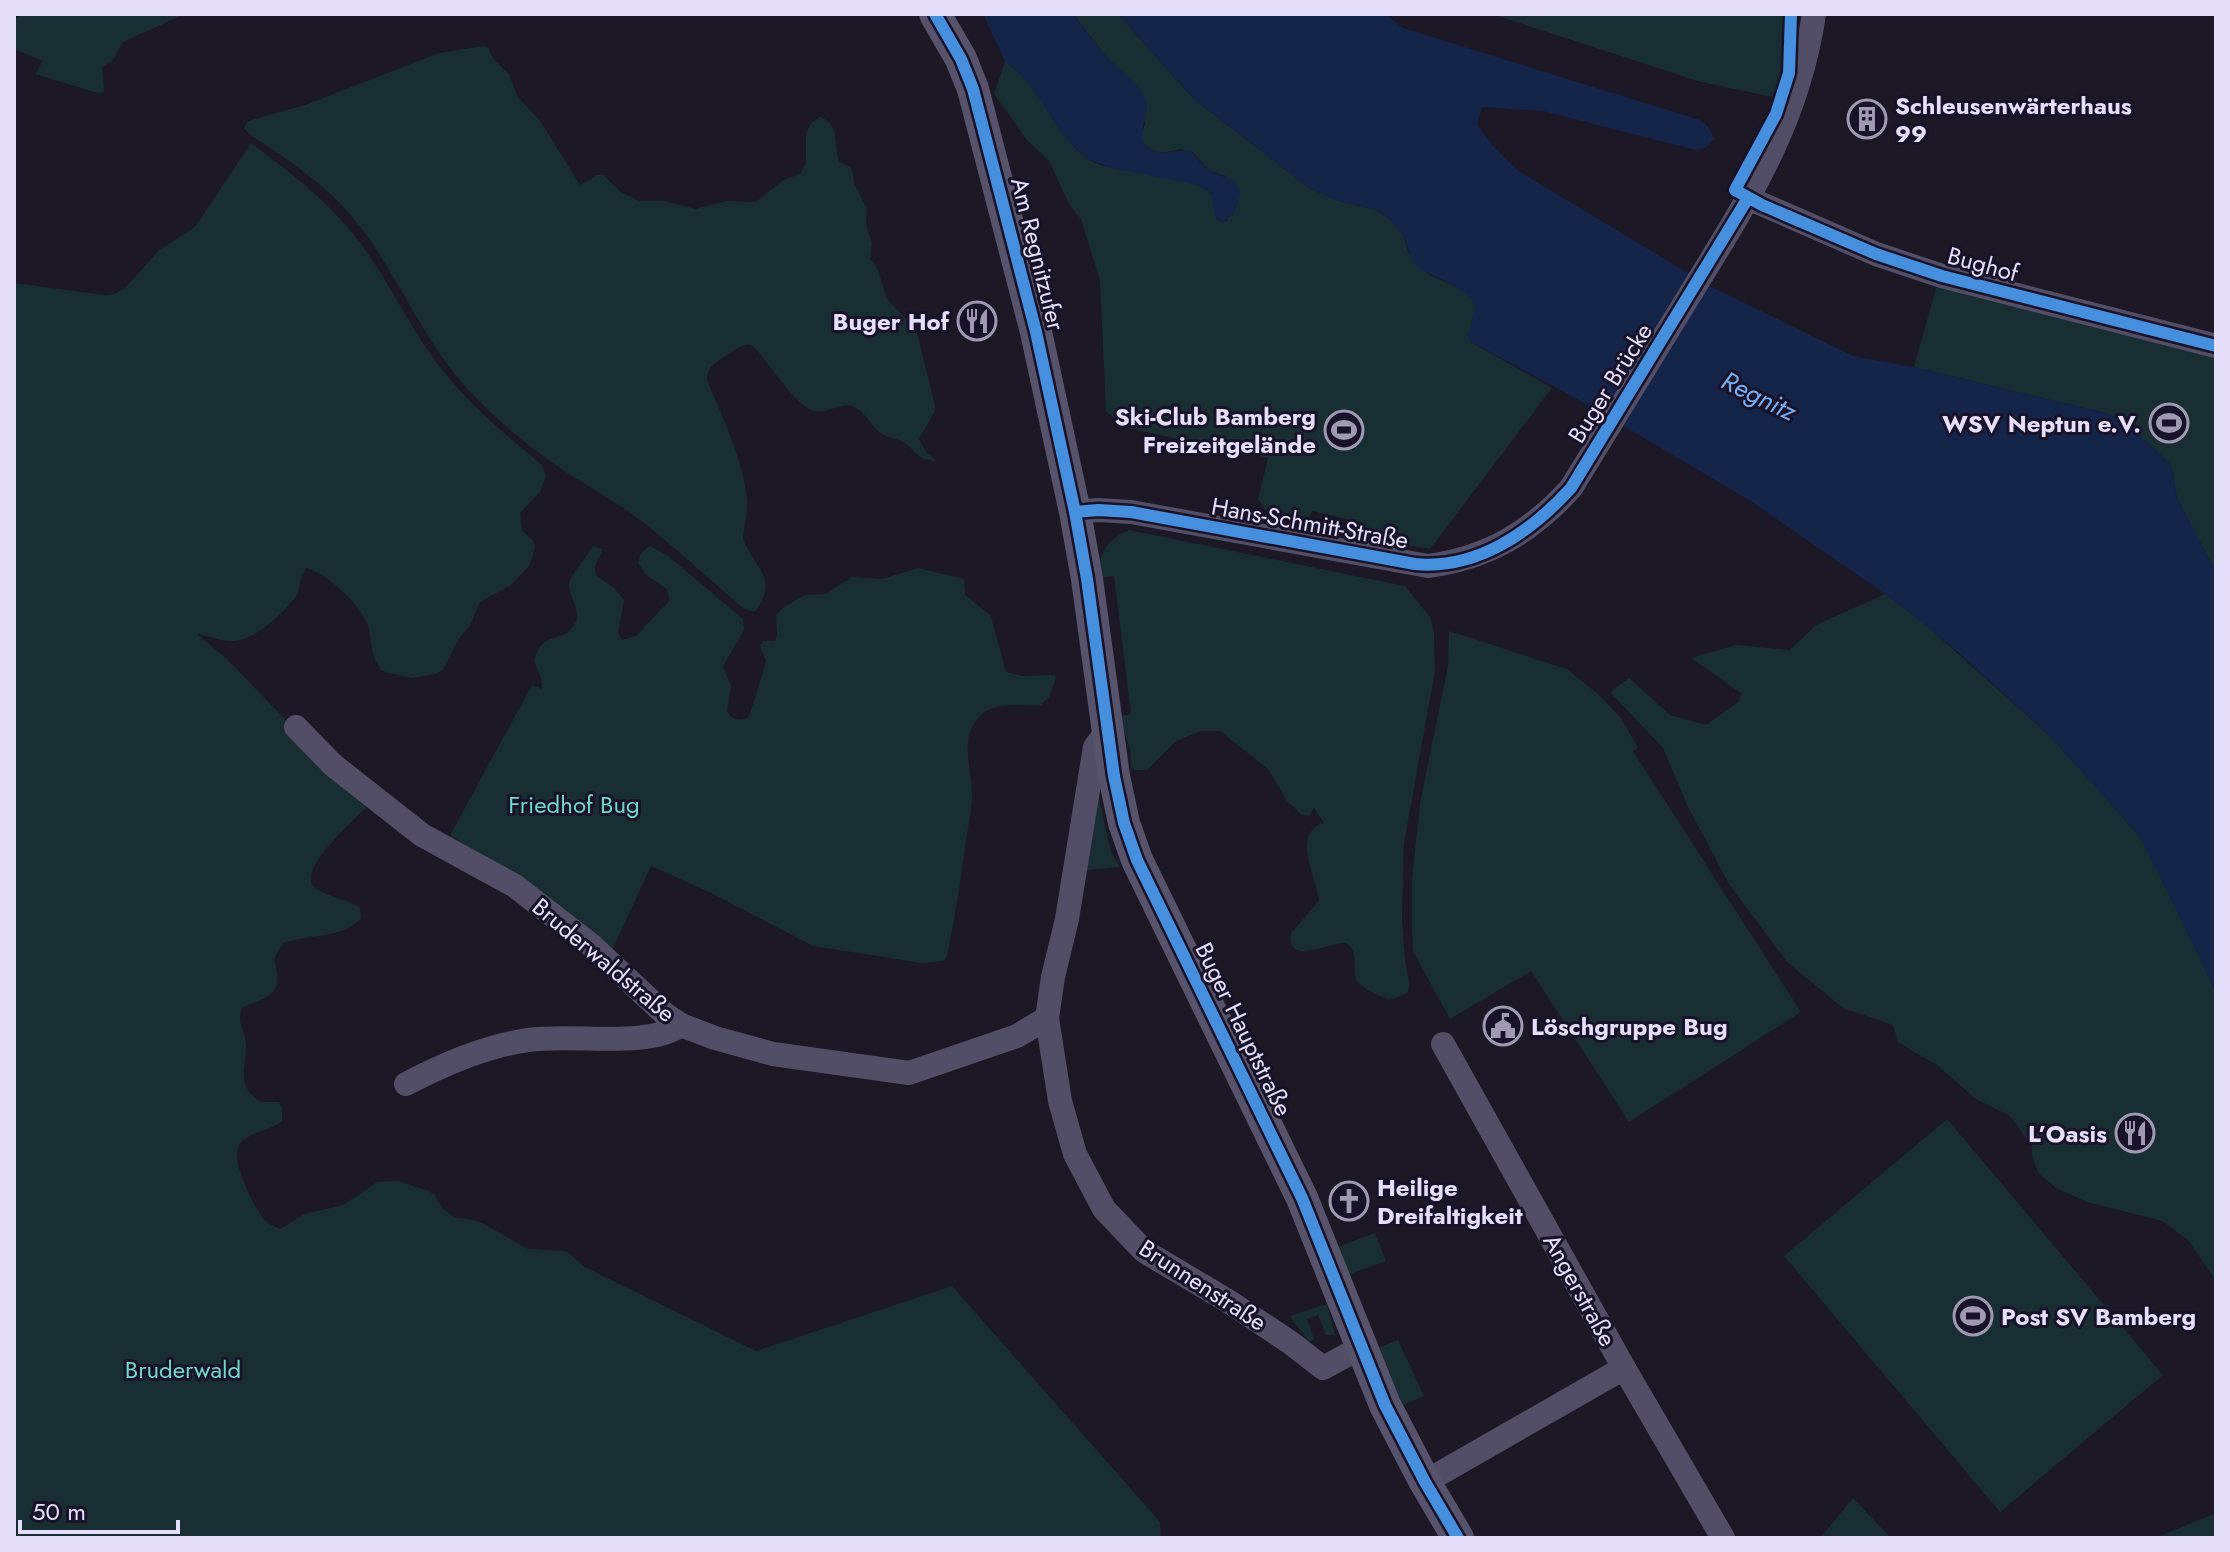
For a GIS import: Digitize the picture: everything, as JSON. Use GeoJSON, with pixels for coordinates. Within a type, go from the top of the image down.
{"type":"FeatureCollection","features":[{"type":"Feature","properties":{"kind":"street","name":"Am Regnitzufer"},"geometry":{"type":"LineString","coordinates":[[935,14],[961,59],[983,124],[1036,332],[1075,512]]}},
{"type":"Feature","properties":{"kind":"street"},"geometry":{"type":"LineString","coordinates":[[1748,198],[1788,119],[1810,43],[1814,14]]}},
{"type":"Feature","properties":{"kind":"street","name":"Buger Brücke"},"geometry":{"type":"LineString","coordinates":[[1529,527],[1551,510],[1571,488],[1748,198]]}},
{"type":"Feature","properties":{"kind":"street","name":"Bughof"},"geometry":{"type":"LineString","coordinates":[[1748,198],[1876,254],[1942,276],[2216,346]]}},
{"type":"Feature","properties":{"kind":"street","name":"Hans-Schmitt-Straße"},"geometry":{"type":"LineString","coordinates":[[1075,512],[1131,512],[1428,566],[1476,556],[1509,542],[1529,527]]}},
{"type":"Feature","properties":{"kind":"street","name":"Buger Hauptstraße"},"geometry":{"type":"LineString","coordinates":[[1075,512],[1124,823],[1137,860],[1302,1198],[1385,1405],[1456,1537]]}},
{"type":"Feature","properties":{"kind":"street","name":"Bruderwaldstraße"},"geometry":{"type":"LineString","coordinates":[[296,727],[333,765],[422,835],[515,886],[549,910],[600,953],[650,1002],[681,1025],[773,1054],[909,1073],[1017,1036],[1047,1018]]}},
{"type":"Feature","properties":{"kind":"street"},"geometry":{"type":"LineString","coordinates":[[1047,1018],[1067,919],[1095,747],[1108,730]]}},
{"type":"Feature","properties":{"kind":"street","name":"Brunnenstraße"},"geometry":{"type":"LineString","coordinates":[[1047,1018],[1060,1101],[1075,1154],[1104,1209],[1144,1251],[1228,1301],[1323,1368],[1360,1348]]}},
{"type":"Feature","properties":{"kind":"street"},"geometry":{"type":"LineString","coordinates":[[406,1084],[487,1049],[527,1040],[563,1036],[652,1038],[672,1032],[681,1025]]}},
{"type":"Feature","properties":{"kind":"street","name":"Angerstraße"},"geometry":{"type":"LineString","coordinates":[[1443,1044],[1723,1538]]}},
{"type":"Feature","properties":{"kind":"street","name":"Angerstraße"},"geometry":{"type":"LineString","coordinates":[[1425,1482],[1624,1368]]}},
{"type":"Feature","properties":{"kind":"green space"},"geometry":{"type":"Polygon","coordinates":[[[24,14],[185,14],[123,42],[113,60],[102,67],[104,91],[101,94],[35,74],[43,61],[14,49],[14,19],[24,14]]]}},
{"type":"Feature","properties":{"kind":"green space"},"geometry":{"type":"Polygon","coordinates":[[[1073,14],[1118,14],[1193,98],[1309,188],[1336,200],[1377,210],[1392,221],[1404,236],[1408,252],[1429,275],[1472,297],[1475,309],[1471,342],[1552,388],[1430,549],[1378,539],[1360,529],[1355,521],[1312,511],[1307,524],[1270,517],[1258,499],[1268,458],[1123,427],[1106,411],[1100,280],[1081,219],[1069,204],[1049,161],[1027,140],[994,94],[1005,61],[1026,79],[1068,141],[1089,159],[1113,168],[1195,184],[1214,197],[1216,217],[1222,221],[1227,221],[1226,176],[1209,171],[1193,152],[1181,149],[1162,153],[1143,144],[1141,135],[1145,124],[1141,92],[1104,54],[1073,14]]]}},
{"type":"Feature","properties":{"kind":"green space"},"geometry":{"type":"Polygon","coordinates":[[[1492,14],[1785,14],[1788,23],[1778,98],[1701,82],[1492,14]]]}},
{"type":"Feature","properties":{"kind":"green space"},"geometry":{"type":"Polygon","coordinates":[[[488,47],[494,60],[509,74],[517,96],[541,122],[580,185],[603,175],[622,193],[640,201],[664,201],[696,209],[726,201],[756,202],[782,181],[801,173],[806,163],[806,133],[812,122],[820,117],[827,120],[834,130],[839,161],[852,169],[854,183],[867,209],[866,224],[872,243],[870,259],[878,270],[887,299],[917,333],[935,406],[919,439],[926,452],[936,461],[922,458],[902,441],[882,434],[856,408],[809,409],[793,395],[751,345],[737,348],[714,364],[707,380],[732,439],[745,485],[747,505],[743,538],[765,580],[762,600],[755,612],[743,608],[632,514],[538,452],[486,408],[440,354],[382,258],[349,213],[314,180],[244,128],[252,120],[308,104],[439,53],[488,47]]]}},
{"type":"Feature","properties":{"kind":"green space","name":"Bruderwald"},"geometry":{"type":"Polygon","coordinates":[[[251,143],[326,204],[352,232],[444,372],[478,409],[542,465],[546,476],[540,492],[520,513],[522,530],[534,542],[530,565],[511,585],[480,602],[470,626],[459,638],[443,670],[436,674],[411,678],[382,671],[374,656],[366,620],[360,611],[334,584],[306,568],[295,598],[256,633],[228,641],[197,634],[228,660],[329,765],[373,802],[321,856],[311,879],[318,890],[360,908],[361,918],[345,930],[283,943],[274,959],[277,980],[273,992],[242,1008],[240,1013],[246,1044],[244,1075],[247,1089],[261,1102],[279,1102],[282,1108],[282,1121],[248,1137],[239,1145],[237,1152],[244,1184],[260,1214],[280,1229],[305,1214],[343,1205],[377,1182],[398,1181],[429,1191],[442,1208],[456,1218],[484,1224],[528,1249],[566,1251],[585,1267],[756,1351],[952,1286],[1160,1522],[1161,1538],[14,1538],[14,283],[105,295],[125,288],[159,250],[195,227],[251,143]]]}},
{"type":"Feature","properties":{"kind":"green space","name":"WSV Neptun e.V."},"geometry":{"type":"Polygon","coordinates":[[[1938,281],[2216,357],[2216,572],[2177,498],[2171,465],[2135,431],[2109,414],[1914,367],[1938,281]]]}},
{"type":"Feature","properties":{"kind":"green space"},"geometry":{"type":"Polygon","coordinates":[[[1129,530],[1405,586],[1430,617],[1434,633],[1435,671],[1404,843],[1402,920],[1408,992],[1389,999],[1361,985],[1356,979],[1353,951],[1346,943],[1302,951],[1295,949],[1291,943],[1291,933],[1319,901],[1307,846],[1314,828],[1324,823],[1314,808],[1309,816],[1302,815],[1287,801],[1268,769],[1220,731],[1201,731],[1176,741],[1147,770],[1131,767],[1130,749],[1119,717],[1131,714],[1114,576],[1099,578],[1105,548],[1114,538],[1129,530]]]}},
{"type":"Feature","properties":{"kind":"green space","name":"Friedhof Bug"},"geometry":{"type":"Polygon","coordinates":[[[593,546],[603,549],[595,566],[596,575],[624,600],[618,633],[622,640],[636,636],[670,600],[667,589],[646,575],[638,563],[641,553],[650,546],[667,555],[743,619],[744,630],[723,666],[731,686],[727,712],[735,719],[746,719],[750,714],[766,661],[760,646],[763,641],[775,641],[776,615],[805,595],[826,594],[852,577],[882,579],[918,568],[964,579],[965,595],[991,616],[1006,672],[1022,676],[1054,675],[1056,678],[1049,697],[1041,705],[994,708],[981,715],[970,734],[971,808],[953,927],[944,961],[922,963],[813,946],[651,866],[610,955],[550,899],[450,835],[532,685],[542,689],[534,661],[542,644],[564,634],[574,625],[577,614],[569,583],[593,546]]]}},
{"type":"Feature","properties":{"kind":"green space"},"geometry":{"type":"Polygon","coordinates":[[[1885,594],[1917,617],[2051,737],[2089,779],[2141,838],[2190,934],[2216,992],[2216,1281],[2188,1240],[2162,1221],[2087,1202],[2056,1188],[2038,1173],[2032,1146],[2010,1116],[1976,1099],[1938,1066],[1898,1042],[1893,1025],[1843,1008],[1787,962],[1729,884],[1688,807],[1663,748],[1610,692],[1629,678],[1670,715],[1706,725],[1738,702],[1742,694],[1691,658],[1736,645],[1790,650],[1816,625],[1885,594]]]}},
{"type":"Feature","properties":{"kind":"green space"},"geometry":{"type":"Polygon","coordinates":[[[1449,631],[1567,669],[1621,718],[1638,748],[1633,751],[1801,1012],[1629,1122],[1531,971],[1450,1019],[1413,951],[1412,879],[1420,803],[1448,666],[1449,631]]]}},
{"type":"Feature","properties":{"kind":"green space"},"geometry":{"type":"Polygon","coordinates":[[[1094,776],[1111,852],[1120,867],[1077,871],[1094,776]]]}},
{"type":"Feature","properties":{"kind":"green space","name":"Post SV Bamberg"},"geometry":{"type":"Polygon","coordinates":[[[1947,1119],[2163,1375],[2000,1512],[1784,1256],[1947,1119]]]}},
{"type":"Feature","properties":{"kind":"green space"},"geometry":{"type":"Polygon","coordinates":[[[1375,1233],[1386,1261],[1347,1275],[1337,1247],[1375,1233]]]}},
{"type":"Feature","properties":{"kind":"green space"},"geometry":{"type":"Polygon","coordinates":[[[1327,1304],[1335,1335],[1326,1335],[1318,1315],[1307,1319],[1314,1339],[1309,1342],[1290,1316],[1327,1304]]]}},
{"type":"Feature","properties":{"kind":"green space"},"geometry":{"type":"Polygon","coordinates":[[[1398,1340],[1424,1396],[1403,1405],[1375,1349],[1398,1340]]]}},
{"type":"Feature","properties":{"kind":"green space"},"geometry":{"type":"Polygon","coordinates":[[[1853,1498],[1891,1538],[1820,1538],[1853,1498]]]}},
{"type":"Feature","properties":{"kind":"green space"},"geometry":{"type":"Polygon","coordinates":[[[2216,1513],[2216,1538],[2155,1538],[2216,1513]]]}},
{"type":"Feature","properties":{"kind":"water"},"geometry":{"type":"Polygon","coordinates":[[[983,14],[1073,14],[1104,54],[1143,94],[1147,106],[1142,137],[1147,147],[1162,153],[1189,150],[1209,171],[1235,181],[1240,194],[1234,214],[1223,222],[1215,217],[1211,192],[1197,185],[1112,168],[1087,159],[1067,140],[1028,82],[1005,61],[983,14]]]}},
{"type":"Feature","properties":{"kind":"water","name":"Regnitz"},"geometry":{"type":"Polygon","coordinates":[[[1118,14],[1386,14],[1403,28],[1700,120],[1708,126],[1714,139],[1706,148],[1696,150],[1543,111],[1482,107],[1477,124],[1491,144],[1517,170],[1708,285],[1853,356],[1914,367],[2109,414],[2135,431],[2171,465],[2177,498],[2216,572],[2216,992],[2141,838],[2051,737],[1952,647],[1895,601],[1749,500],[1588,405],[1471,342],[1468,336],[1475,309],[1472,298],[1420,269],[1412,261],[1404,236],[1392,221],[1377,210],[1336,200],[1309,188],[1193,98],[1118,14]]]}},
{"type":"Feature","properties":{"kind":"cycle path"},"geometry":{"type":"LineString","coordinates":[[935,14],[961,59],[973,89],[1036,332],[1075,512],[1114,776],[1124,823],[1137,860],[1302,1198],[1385,1405],[1458,1538]]}},
{"type":"Feature","properties":{"kind":"cycle path"},"geometry":{"type":"LineString","coordinates":[[1791,14],[1789,73],[1776,114],[1735,190],[1762,205],[1876,254],[1942,276],[2216,346]]}},
{"type":"Feature","properties":{"kind":"cycle path"},"geometry":{"type":"LineString","coordinates":[[1075,512],[1131,512],[1415,564],[1460,561],[1501,545],[1538,519],[1571,488],[1748,198]]}},
{"type":"Feature","properties":{"kind":"place","name":"Schleusenwärterhaus 99"},"geometry":{"type":"Point","coordinates":[1867,119]}},
{"type":"Feature","properties":{"kind":"place","name":"Buger Hof"},"geometry":{"type":"Point","coordinates":[977,321]}},
{"type":"Feature","properties":{"kind":"place","name":"WSV Neptun e.V."},"geometry":{"type":"Point","coordinates":[2169,423]}},
{"type":"Feature","properties":{"kind":"place","name":"Ski-Club Bamberg Freizeitgelände"},"geometry":{"type":"Point","coordinates":[1344,430]}},
{"type":"Feature","properties":{"kind":"place","name":"Löschgruppe Bug"},"geometry":{"type":"Point","coordinates":[1503,1026]}},
{"type":"Feature","properties":{"kind":"place","name":"L’Oasis"},"geometry":{"type":"Point","coordinates":[2135,1133]}},
{"type":"Feature","properties":{"kind":"place","name":"Heilige Dreifaltigkeit"},"geometry":{"type":"Point","coordinates":[1349,1201]}},
{"type":"Feature","properties":{"kind":"place","name":"Post SV Bamberg"},"geometry":{"type":"Point","coordinates":[1973,1316]}}]}
